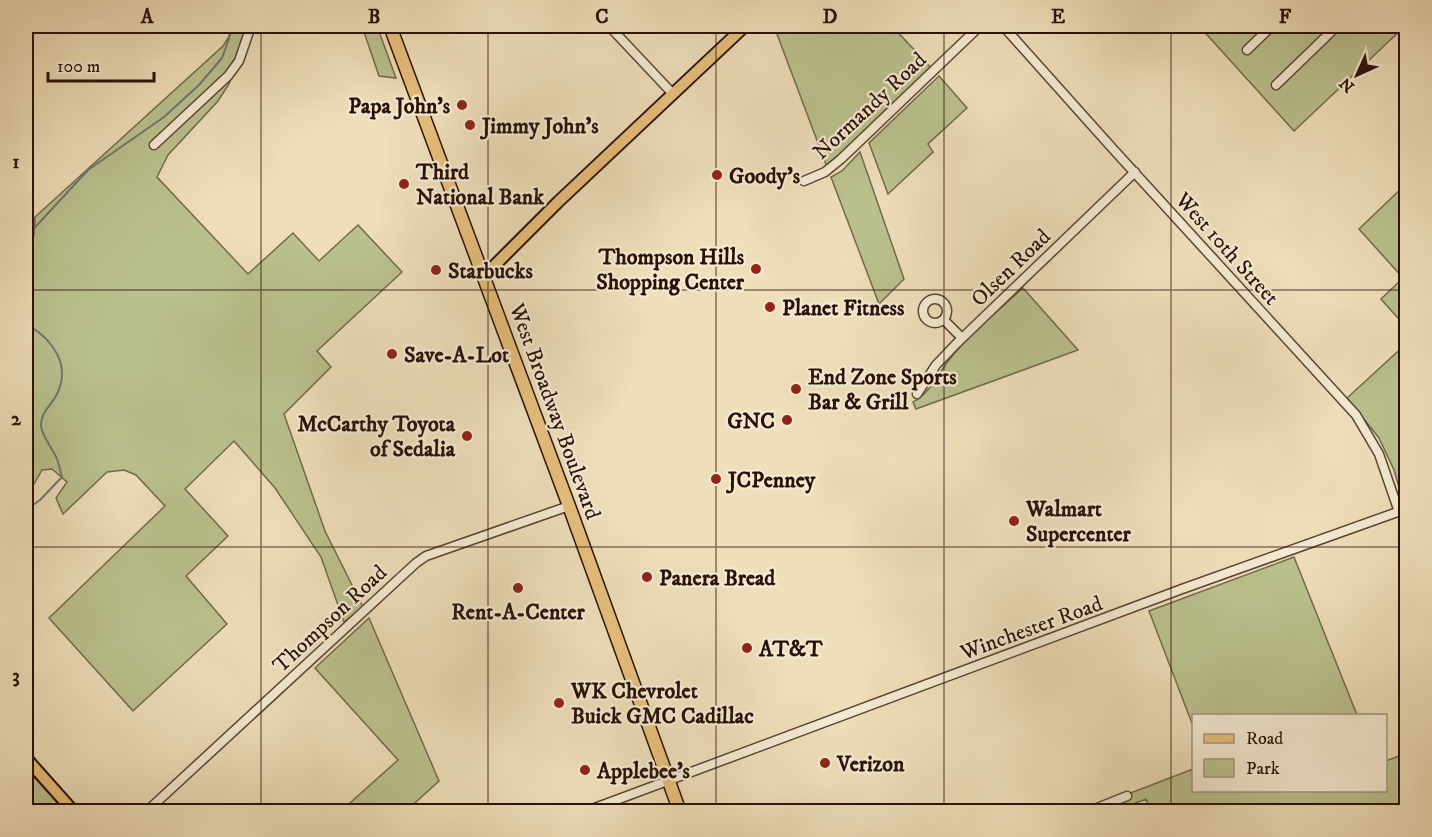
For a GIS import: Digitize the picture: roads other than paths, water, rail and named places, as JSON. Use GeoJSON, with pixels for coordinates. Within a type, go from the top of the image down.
{"type":"FeatureCollection","features":[{"type":"Feature","properties":{"kind":"highway","name":"West Broadway Boulevard"},"geometry":{"type":"LineString","coordinates":[[390,26],[680,812]]}},
{"type":"Feature","properties":{"kind":"main road"},"geometry":{"type":"LineString","coordinates":[[484,276],[558,202],[745,26]]}},
{"type":"Feature","properties":{"kind":"main road"},"geometry":{"type":"LineString","coordinates":[[26,758],[74,812]]}},
{"type":"Feature","properties":{"kind":"street"},"geometry":{"type":"LineString","coordinates":[[154,145],[228,76],[239,61],[251,26]]}},
{"type":"Feature","properties":{"kind":"street"},"geometry":{"type":"LineString","coordinates":[[609,26],[673,93]]}},
{"type":"Feature","properties":{"kind":"street","name":"Normandy Road"},"geometry":{"type":"LineString","coordinates":[[804,181],[825,172],[841,159],[980,26]]}},
{"type":"Feature","properties":{"kind":"street","name":"West 10th Street"},"geometry":{"type":"LineString","coordinates":[[1003,26],[1356,415],[1379,453],[1407,524]]}},
{"type":"Feature","properties":{"kind":"street"},"geometry":{"type":"LineString","coordinates":[[1247,50],[1272,26]]}},
{"type":"Feature","properties":{"kind":"street"},"geometry":{"type":"LineString","coordinates":[[1276,85],[1332,27]]}},
{"type":"Feature","properties":{"kind":"street","name":"Olsen Road"},"geometry":{"type":"LineString","coordinates":[[917,394],[936,365],[962,338],[1135,172]]}},
{"type":"Feature","properties":{"kind":"street"},"geometry":{"type":"LineString","coordinates":[[944,320],[962,338]]}},
{"type":"Feature","properties":{"kind":"street","name":"Thompson Road"},"geometry":{"type":"LineString","coordinates":[[146,812],[416,563],[434,553],[569,506]]}},
{"type":"Feature","properties":{"kind":"street","name":"Winchester Road"},"geometry":{"type":"LineString","coordinates":[[584,812],[1402,510]]}},
{"type":"Feature","properties":{"kind":"street"},"geometry":{"type":"LineString","coordinates":[[1087,812],[1127,796]]}},
{"type":"Feature","properties":{"kind":"waterway"},"geometry":{"type":"LineString","coordinates":[[26,237],[88,170],[164,117],[199,85],[222,58],[229,39],[230,26]]}},
{"type":"Feature","properties":{"kind":"waterway"},"geometry":{"type":"LineString","coordinates":[[26,326],[38,332],[52,346],[62,372],[58,392],[45,412],[41,425],[57,459],[62,477],[40,500],[26,510]]}},
{"type":"Feature","properties":{"kind":"place","name":"Papa John's"},"geometry":{"type":"Point","coordinates":[462,105]}},
{"type":"Feature","properties":{"kind":"place","name":"Jimmy John's"},"geometry":{"type":"Point","coordinates":[470,125]}},
{"type":"Feature","properties":{"kind":"place","name":"Goody's"},"geometry":{"type":"Point","coordinates":[717,175]}},
{"type":"Feature","properties":{"kind":"place","name":"Third National Bank"},"geometry":{"type":"Point","coordinates":[404,184]}},
{"type":"Feature","properties":{"kind":"place","name":"Thompson Hills Shopping Center"},"geometry":{"type":"Point","coordinates":[756,269]}},
{"type":"Feature","properties":{"kind":"place","name":"Starbucks"},"geometry":{"type":"Point","coordinates":[436,270]}},
{"type":"Feature","properties":{"kind":"place","name":"Planet Fitness"},"geometry":{"type":"Point","coordinates":[770,307]}},
{"type":"Feature","properties":{"kind":"place","name":"Save-A-Lot"},"geometry":{"type":"Point","coordinates":[392,354]}},
{"type":"Feature","properties":{"kind":"place","name":"End Zone Sports Bar & Grill"},"geometry":{"type":"Point","coordinates":[796,389]}},
{"type":"Feature","properties":{"kind":"place","name":"GNC"},"geometry":{"type":"Point","coordinates":[787,420]}},
{"type":"Feature","properties":{"kind":"place","name":"McCarthy Toyota of Sedalia"},"geometry":{"type":"Point","coordinates":[467,436]}},
{"type":"Feature","properties":{"kind":"place","name":"JCPenney"},"geometry":{"type":"Point","coordinates":[716,479]}},
{"type":"Feature","properties":{"kind":"place","name":"Walmart Supercenter"},"geometry":{"type":"Point","coordinates":[1014,521]}},
{"type":"Feature","properties":{"kind":"place","name":"Panera Bread"},"geometry":{"type":"Point","coordinates":[647,577]}},
{"type":"Feature","properties":{"kind":"place","name":"Rent-A-Center"},"geometry":{"type":"Point","coordinates":[518,588]}},
{"type":"Feature","properties":{"kind":"place","name":"AT&T"},"geometry":{"type":"Point","coordinates":[747,648]}},
{"type":"Feature","properties":{"kind":"place","name":"WK Chevrolet Buick GMC Cadillac"},"geometry":{"type":"Point","coordinates":[559,703]}},
{"type":"Feature","properties":{"kind":"place","name":"Verizon"},"geometry":{"type":"Point","coordinates":[825,763]}},
{"type":"Feature","properties":{"kind":"place","name":"Applebee's"},"geometry":{"type":"Point","coordinates":[585,770]}}]}
